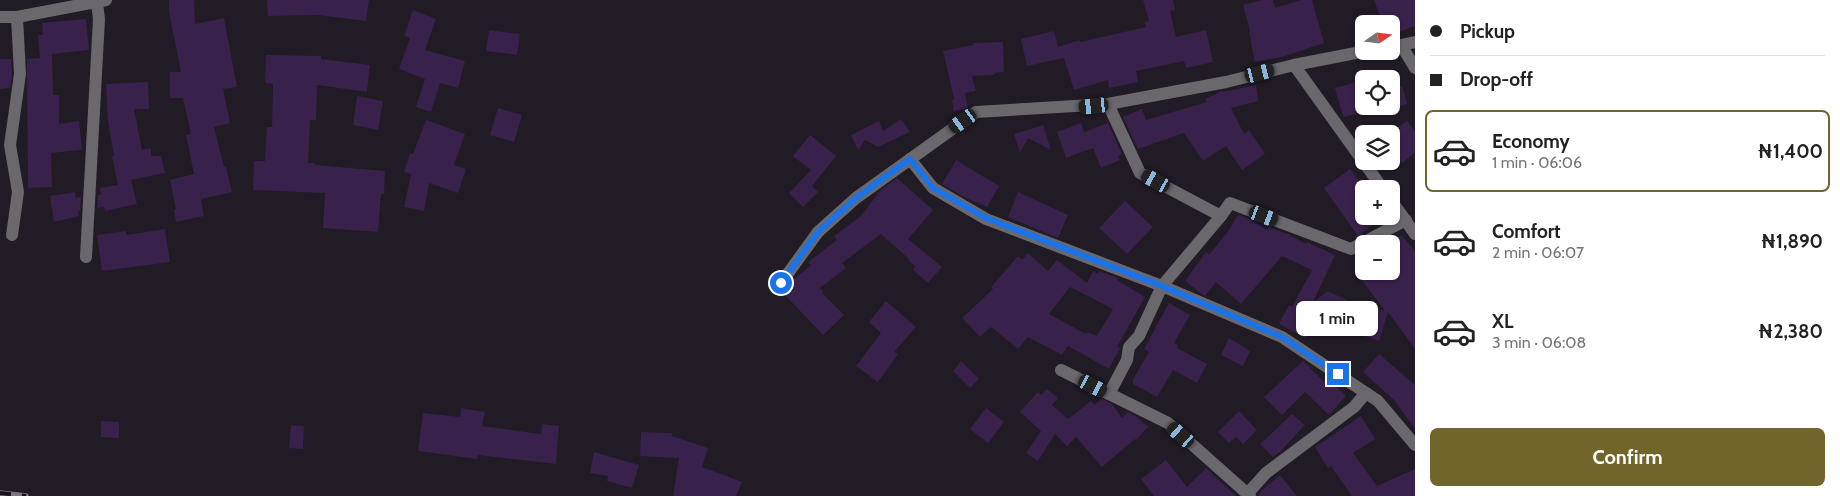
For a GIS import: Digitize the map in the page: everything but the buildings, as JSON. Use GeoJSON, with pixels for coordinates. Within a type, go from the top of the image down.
{"type":"FeatureCollection","features":[{"type":"Feature","properties":{"kind":"street"},"geometry":{"type":"LineString","coordinates":[[0,16],[17,17],[101,1],[86,257]]}},
{"type":"Feature","properties":{"kind":"street"},"geometry":{"type":"LineString","coordinates":[[12,235],[18,192],[5,146],[20,74],[17,17]]}},
{"type":"Feature","properties":{"kind":"street"},"geometry":{"type":"LineString","coordinates":[[1400,45],[1415,42]]}},
{"type":"Feature","properties":{"kind":"street"},"geometry":{"type":"LineString","coordinates":[[1400,51],[1415,68]]}},
{"type":"Feature","properties":{"kind":"street"},"geometry":{"type":"LineString","coordinates":[[781,283],[818,232],[856,198],[976,112],[1108,104],[1226,82],[1294,65],[1355,53]]}},
{"type":"Feature","properties":{"kind":"street"},"geometry":{"type":"LineString","coordinates":[[1294,65],[1377,180]]}},
{"type":"Feature","properties":{"kind":"street"},"geometry":{"type":"LineString","coordinates":[[1108,104],[1140,173],[1221,216]]}},
{"type":"Feature","properties":{"kind":"street"},"geometry":{"type":"LineString","coordinates":[[910,159],[933,188],[986,218],[1162,286],[1282,337],[1378,401],[1415,445]]}},
{"type":"Feature","properties":{"kind":"street"},"geometry":{"type":"LineString","coordinates":[[1109,394],[1127,360],[1130,347],[1139,336],[1162,286],[1230,203],[1351,249],[1406,220]]}},
{"type":"Feature","properties":{"kind":"street"},"geometry":{"type":"LineString","coordinates":[[1400,212],[1415,234]]}},
{"type":"Feature","properties":{"kind":"street"},"geometry":{"type":"LineString","coordinates":[[1061,370],[1168,423],[1249,495],[1266,473],[1354,407],[1366,393]]}},
{"type":"Feature","properties":{"kind":"railway"},"geometry":{"type":"LineString","coordinates":[[0,493],[26,496]]}},
{"type":"Feature","properties":{"kind":"route"},"geometry":{"type":"LineString","coordinates":[[781,283],[818,232],[856,198],[910,159],[933,188],[986,218],[1162,286],[1282,337],[1338,374]]}}]}
